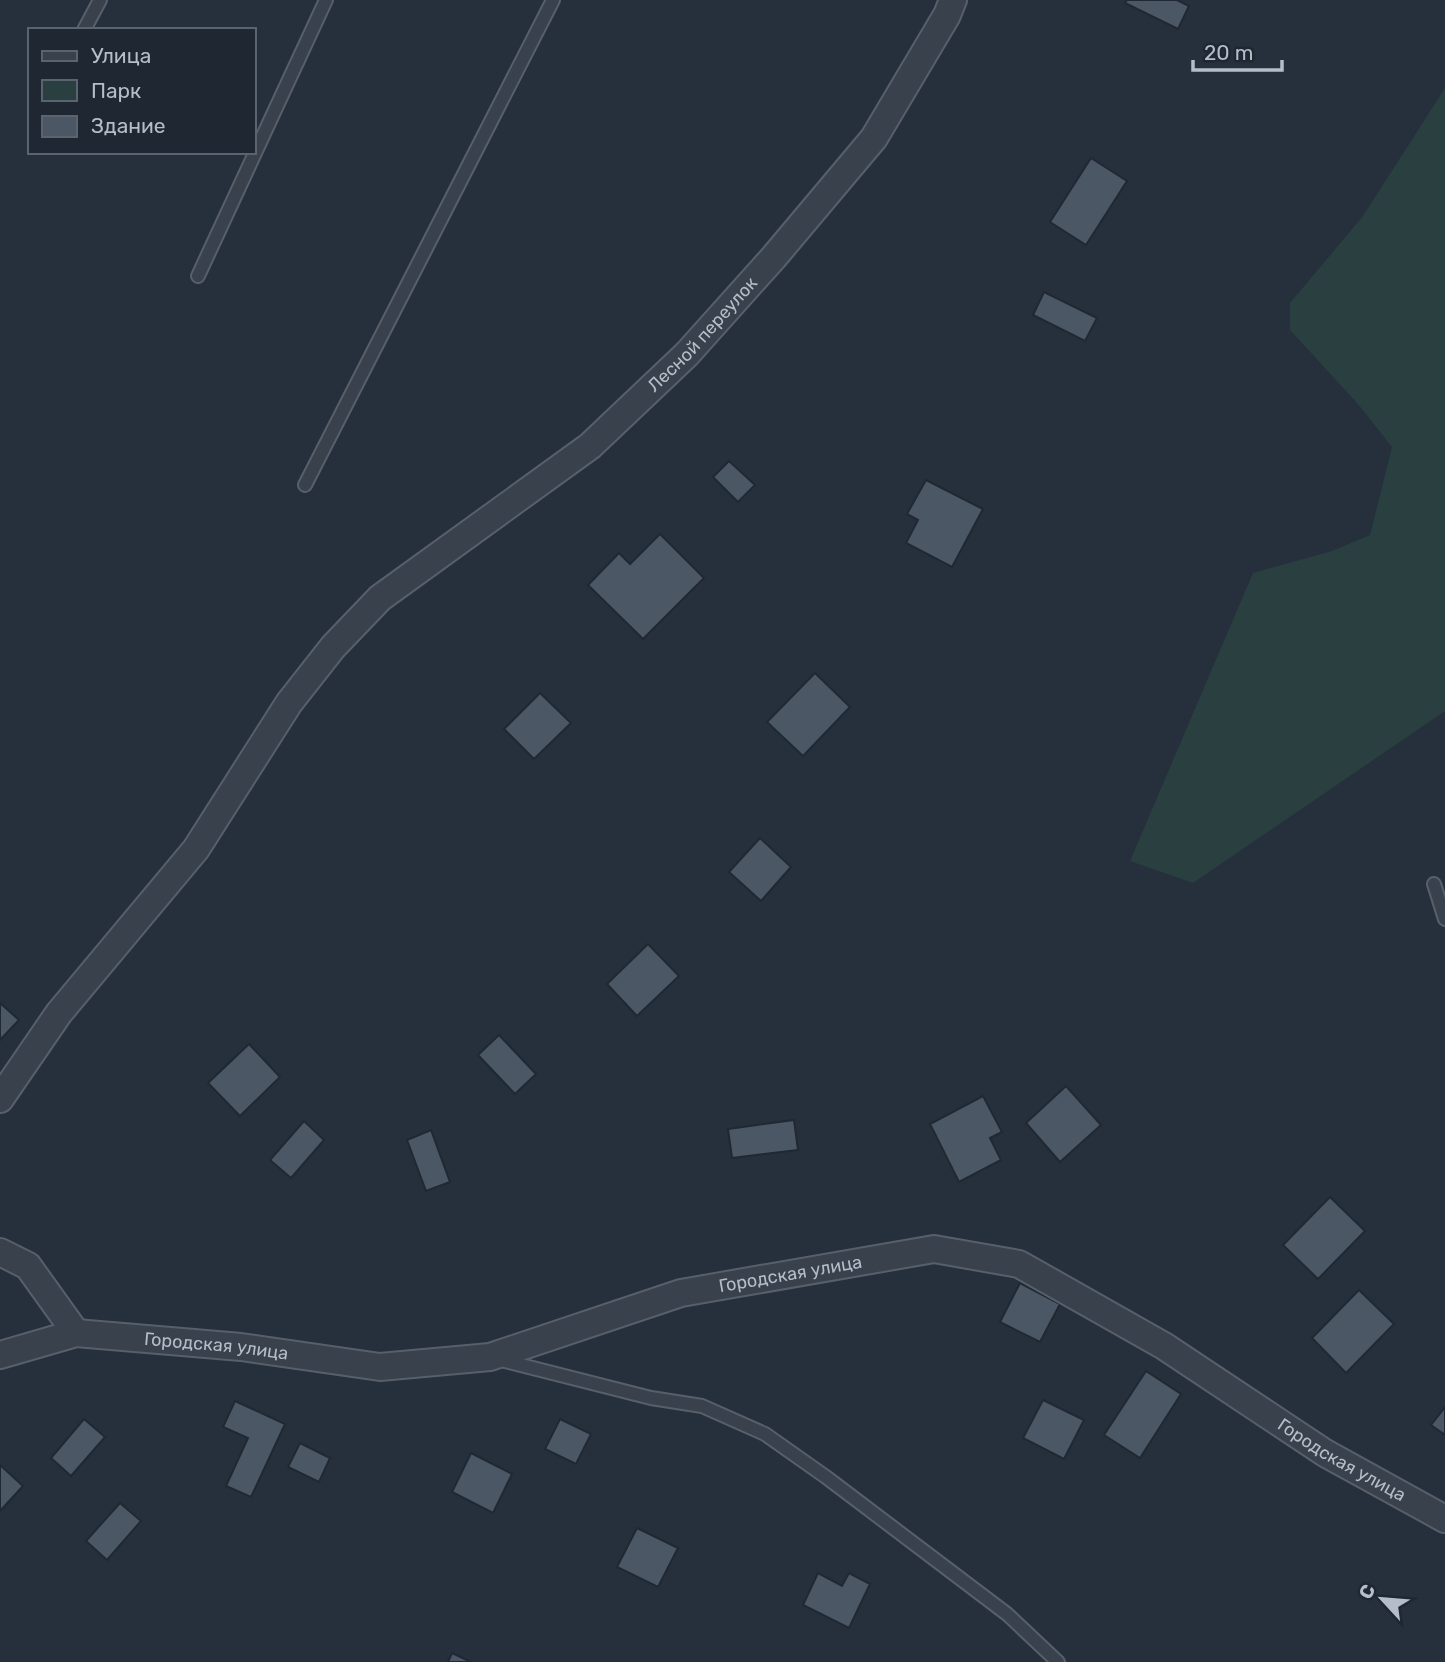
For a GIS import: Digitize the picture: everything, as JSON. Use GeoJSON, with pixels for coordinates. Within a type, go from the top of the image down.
{"type":"FeatureCollection","features":[{"type":"Feature","properties":{"kind":"street","name":"Лесной переулок"},"geometry":{"type":"LineString","coordinates":[[0,1099],[59,1013],[196,849],[289,703],[333,647],[380,598],[590,446],[687,354],[774,257],[874,138],[947,15],[953,0]]}},
{"type":"Feature","properties":{"kind":"street","name":"Городская улица"},"geometry":{"type":"LineString","coordinates":[[76,1333],[241,1347],[380,1367],[490,1357],[681,1293],[934,1249],[1019,1264],[1164,1346],[1325,1453],[1445,1519]]}},
{"type":"Feature","properties":{"kind":"street"},"geometry":{"type":"LineString","coordinates":[[0,1252],[28,1266],[76,1333],[0,1355]]}},
{"type":"Feature","properties":{"kind":"lane"},"geometry":{"type":"LineString","coordinates":[[85,28],[100,0]]}},
{"type":"Feature","properties":{"kind":"lane"},"geometry":{"type":"LineString","coordinates":[[256,151],[326,0]]}},
{"type":"Feature","properties":{"kind":"lane"},"geometry":{"type":"LineString","coordinates":[[305,485],[553,0]]}},
{"type":"Feature","properties":{"kind":"lane"},"geometry":{"type":"LineString","coordinates":[[198,276],[255,154]]}},
{"type":"Feature","properties":{"kind":"lane"},"geometry":{"type":"LineString","coordinates":[[1434,884],[1445,919]]}},
{"type":"Feature","properties":{"kind":"lane"},"geometry":{"type":"LineString","coordinates":[[490,1357],[650,1398],[702,1406],[765,1433],[1007,1614],[1058,1662]]}},
{"type":"Feature","properties":{"kind":"green space"},"geometry":{"type":"Polygon","coordinates":[[[1445,88],[1445,711],[1193,883],[1130,861],[1253,573],[1332,551],[1370,535],[1392,447],[1358,404],[1290,330],[1290,303],[1363,216],[1445,88]]]}},
{"type":"Feature","properties":{"kind":"building"},"geometry":{"type":"Polygon","coordinates":[[[1127,0],[1177,0],[1189,6],[1178,29],[1125,3],[1127,0]]]}},
{"type":"Feature","properties":{"kind":"building"},"geometry":{"type":"Polygon","coordinates":[[[1091,158],[1127,181],[1086,245],[1050,222],[1091,158]]]}},
{"type":"Feature","properties":{"kind":"building"},"geometry":{"type":"Polygon","coordinates":[[[1044,292],[1097,318],[1085,341],[1033,315],[1044,292]]]}},
{"type":"Feature","properties":{"kind":"building"},"geometry":{"type":"Polygon","coordinates":[[[729,461],[755,485],[738,502],[713,477],[729,461]]]}},
{"type":"Feature","properties":{"kind":"building"},"geometry":{"type":"Polygon","coordinates":[[[926,480],[983,509],[952,567],[906,543],[918,520],[907,514],[926,480]]]}},
{"type":"Feature","properties":{"kind":"building"},"geometry":{"type":"Polygon","coordinates":[[[660,534],[704,578],[643,639],[588,585],[619,553],[630,564],[660,534]]]}},
{"type":"Feature","properties":{"kind":"building"},"geometry":{"type":"Polygon","coordinates":[[[815,673],[850,707],[803,756],[767,722],[815,673]]]}},
{"type":"Feature","properties":{"kind":"building"},"geometry":{"type":"Polygon","coordinates":[[[540,693],[571,723],[534,759],[504,729],[540,693]]]}},
{"type":"Feature","properties":{"kind":"building"},"geometry":{"type":"Polygon","coordinates":[[[760,838],[791,867],[761,901],[729,872],[760,838]]]}},
{"type":"Feature","properties":{"kind":"building"},"geometry":{"type":"Polygon","coordinates":[[[648,944],[679,976],[637,1016],[607,984],[648,944]]]}},
{"type":"Feature","properties":{"kind":"building"},"geometry":{"type":"Polygon","coordinates":[[[0,1003],[19,1020],[0,1040],[0,1003]]]}},
{"type":"Feature","properties":{"kind":"building"},"geometry":{"type":"Polygon","coordinates":[[[499,1035],[536,1074],[515,1094],[478,1055],[499,1035]]]}},
{"type":"Feature","properties":{"kind":"building"},"geometry":{"type":"Polygon","coordinates":[[[249,1044],[280,1077],[240,1116],[208,1083],[249,1044]]]}},
{"type":"Feature","properties":{"kind":"building"},"geometry":{"type":"Polygon","coordinates":[[[1066,1086],[1101,1125],[1060,1162],[1026,1123],[1066,1086]]]}},
{"type":"Feature","properties":{"kind":"building"},"geometry":{"type":"Polygon","coordinates":[[[983,1096],[1002,1132],[990,1138],[1001,1160],[959,1182],[930,1124],[983,1096]]]}},
{"type":"Feature","properties":{"kind":"building"},"geometry":{"type":"Polygon","coordinates":[[[794,1120],[798,1150],[732,1158],[728,1129],[794,1120]]]}},
{"type":"Feature","properties":{"kind":"building"},"geometry":{"type":"Polygon","coordinates":[[[304,1121],[324,1140],[291,1178],[270,1160],[304,1121]]]}},
{"type":"Feature","properties":{"kind":"building"},"geometry":{"type":"Polygon","coordinates":[[[431,1130],[450,1182],[426,1191],[407,1140],[431,1130]]]}},
{"type":"Feature","properties":{"kind":"building"},"geometry":{"type":"Polygon","coordinates":[[[1330,1197],[1365,1231],[1318,1279],[1283,1245],[1330,1197]]]}},
{"type":"Feature","properties":{"kind":"building"},"geometry":{"type":"Polygon","coordinates":[[[1020,1283],[1060,1304],[1040,1342],[1000,1322],[1020,1283]]]}},
{"type":"Feature","properties":{"kind":"building"},"geometry":{"type":"Polygon","coordinates":[[[1359,1290],[1394,1324],[1346,1373],[1312,1338],[1359,1290]]]}},
{"type":"Feature","properties":{"kind":"building"},"geometry":{"type":"Polygon","coordinates":[[[1146,1371],[1181,1394],[1140,1458],[1104,1435],[1146,1371]]]}},
{"type":"Feature","properties":{"kind":"building"},"geometry":{"type":"Polygon","coordinates":[[[1043,1400],[1084,1420],[1064,1459],[1023,1438],[1043,1400]]]}},
{"type":"Feature","properties":{"kind":"building"},"geometry":{"type":"Polygon","coordinates":[[[235,1401],[285,1424],[251,1497],[226,1486],[248,1438],[223,1427],[235,1401]]]}},
{"type":"Feature","properties":{"kind":"building"},"geometry":{"type":"Polygon","coordinates":[[[1445,1407],[1445,1435],[1431,1425],[1445,1407]]]}},
{"type":"Feature","properties":{"kind":"building"},"geometry":{"type":"Polygon","coordinates":[[[84,1419],[105,1437],[71,1476],[51,1458],[84,1419]]]}},
{"type":"Feature","properties":{"kind":"building"},"geometry":{"type":"Polygon","coordinates":[[[560,1419],[591,1434],[576,1464],[545,1449],[560,1419]]]}},
{"type":"Feature","properties":{"kind":"building"},"geometry":{"type":"Polygon","coordinates":[[[300,1443],[330,1458],[319,1482],[288,1467],[300,1443]]]}},
{"type":"Feature","properties":{"kind":"building"},"geometry":{"type":"Polygon","coordinates":[[[471,1453],[512,1474],[493,1513],[452,1492],[471,1453]]]}},
{"type":"Feature","properties":{"kind":"building"},"geometry":{"type":"Polygon","coordinates":[[[0,1465],[23,1486],[0,1511],[0,1465]]]}},
{"type":"Feature","properties":{"kind":"building"},"geometry":{"type":"Polygon","coordinates":[[[120,1503],[141,1521],[107,1560],[86,1541],[120,1503]]]}},
{"type":"Feature","properties":{"kind":"building"},"geometry":{"type":"Polygon","coordinates":[[[637,1528],[678,1548],[658,1587],[617,1567],[637,1528]]]}},
{"type":"Feature","properties":{"kind":"building"},"geometry":{"type":"Polygon","coordinates":[[[818,1573],[842,1586],[849,1573],[870,1584],[849,1628],[803,1605],[818,1573]]]}},
{"type":"Feature","properties":{"kind":"building"},"geometry":{"type":"Polygon","coordinates":[[[452,1653],[471,1662],[448,1662],[452,1653]]]}}]}
